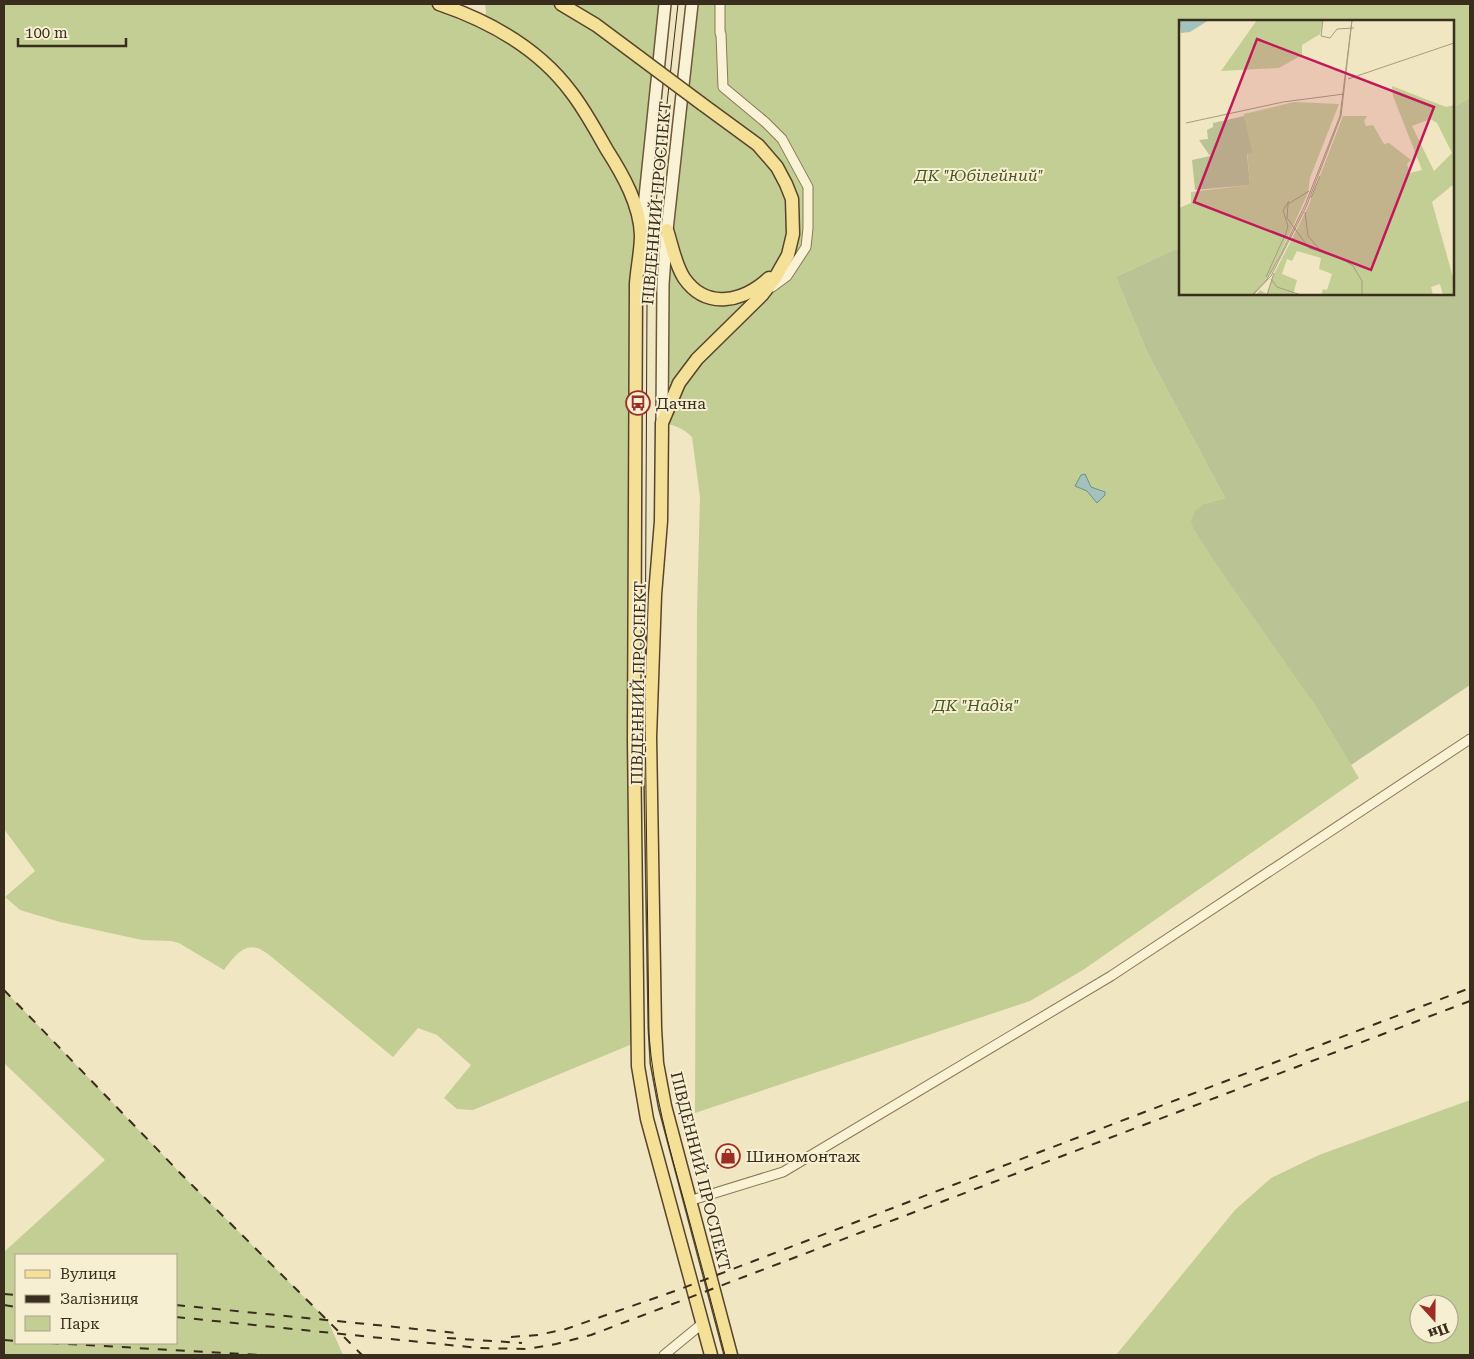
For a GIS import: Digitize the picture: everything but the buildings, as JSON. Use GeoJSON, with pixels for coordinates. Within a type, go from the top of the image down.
{"type":"FeatureCollection","features":[{"type":"Feature","properties":{"kind":"main road"},"geometry":{"type":"LineString","coordinates":[[439,4],[475,17],[524,46],[538,57],[569,90],[591,123],[626,183],[637,214],[641,235]]}},
{"type":"Feature","properties":{"kind":"main road"},"geometry":{"type":"LineString","coordinates":[[561,4],[596,25],[758,145],[771,158],[782,174],[790,192],[793,208],[793,241],[788,255],[762,295],[697,359],[679,383],[662,423]]}},
{"type":"Feature","properties":{"kind":"main road","name":"ПІВДЕННИЙ ПРОСПЕКТ"},"geometry":{"type":"LineString","coordinates":[[665,4],[636,284],[634,740],[638,1066],[647,1119],[711,1355]]}},
{"type":"Feature","properties":{"kind":"main road","name":"ПІВДЕННИЙ ПРОСПЕКТ"},"geometry":{"type":"LineString","coordinates":[[692,4],[667,230],[663,284],[661,522],[654,595],[650,737],[655,1028],[661,1088],[689,1201],[732,1355]]}},
{"type":"Feature","properties":{"kind":"main road"},"geometry":{"type":"LineString","coordinates":[[667,230],[676,261],[685,278],[700,292],[717,299],[732,299],[753,290],[772,275],[788,255]]}},
{"type":"Feature","properties":{"kind":"street"},"geometry":{"type":"LineString","coordinates":[[720,4],[723,87],[782,138],[808,186],[806,247],[787,276],[762,295]]}},
{"type":"Feature","properties":{"kind":"street"},"geometry":{"type":"LineString","coordinates":[[689,1201],[783,1172],[1111,976],[1470,739]]}},
{"type":"Feature","properties":{"kind":"street"},"geometry":{"type":"LineString","coordinates":[[664,1355],[703,1323]]}},
{"type":"Feature","properties":{"kind":"green space"},"geometry":{"type":"Polygon","coordinates":[[[4,4],[439,4],[484,22],[485,4],[665,4],[636,284],[637,1042],[473,1110],[457,1109],[444,1098],[471,1065],[437,1035],[418,1028],[393,1057],[260,949],[247,948],[234,958],[224,970],[179,943],[142,940],[60,922],[20,910],[5,897],[35,871],[4,829],[4,4]]]}},
{"type":"Feature","properties":{"kind":"green space","name":"ДК \"Надія\""},"geometry":{"type":"Polygon","coordinates":[[[692,4],[1470,4],[1470,98],[1454,106],[1454,20],[1179,20],[1179,247],[1116,277],[1147,352],[1225,498],[1204,504],[1313,702],[1359,778],[1083,970],[1030,1001],[695,1113],[697,611],[700,497],[692,437],[678,427],[662,423],[679,383],[662,383],[663,284],[692,4]]]}},
{"type":"Feature","properties":{"kind":"green space"},"geometry":{"type":"Polygon","coordinates":[[[1470,98],[1470,685],[1351,765],[1313,702],[1193,528],[1191,520],[1196,510],[1204,504],[1225,498],[1147,352],[1116,277],[1179,247],[1179,295],[1454,295],[1454,106],[1470,98]]]}},
{"type":"Feature","properties":{"kind":"green space"},"geometry":{"type":"Polygon","coordinates":[[[4,990],[181,1174],[328,1321],[343,1355],[4,1355],[4,1252],[105,1160],[4,1063],[4,990]]]}},
{"type":"Feature","properties":{"kind":"green space"},"geometry":{"type":"Polygon","coordinates":[[[1470,1100],[1470,1355],[1116,1355],[1235,1210],[1271,1178],[1319,1155],[1470,1100]]]}},
{"type":"Feature","properties":{"kind":"water"},"geometry":{"type":"Polygon","coordinates":[[[1085,474],[1091,487],[1105,492],[1105,495],[1097,503],[1087,491],[1075,486],[1081,475],[1085,474]]]}},
{"type":"Feature","properties":{"kind":"tram line"},"geometry":{"type":"LineString","coordinates":[[678,4],[647,304],[645,711],[649,1035],[662,1119],[725,1355]]}},
{"type":"Feature","properties":{"kind":"railway"},"geometry":{"type":"LineString","coordinates":[[511,1337],[538,1335],[566,1329],[675,1291],[1470,988]]}},
{"type":"Feature","properties":{"kind":"railway"},"geometry":{"type":"LineString","coordinates":[[4,990],[181,1174],[362,1355]]}},
{"type":"Feature","properties":{"kind":"railway"},"geometry":{"type":"LineString","coordinates":[[178,1317],[479,1348],[527,1349],[556,1344],[591,1335],[1470,1001]]}},
{"type":"Feature","properties":{"kind":"railway"},"geometry":{"type":"LineString","coordinates":[[4,1294],[15,1295]]}},
{"type":"Feature","properties":{"kind":"railway"},"geometry":{"type":"LineString","coordinates":[[4,1305],[15,1307]]}},
{"type":"Feature","properties":{"kind":"railway"},"geometry":{"type":"LineString","coordinates":[[178,1305],[456,1333]]}},
{"type":"Feature","properties":{"kind":"railway"},"geometry":{"type":"LineString","coordinates":[[447,1338],[522,1343]]}},
{"type":"Feature","properties":{"kind":"railway"},"geometry":{"type":"LineString","coordinates":[[4,1340],[15,1341]]}},
{"type":"Feature","properties":{"kind":"railway"},"geometry":{"type":"LineString","coordinates":[[68,1344],[260,1355]]}},
{"type":"Feature","properties":{"kind":"place","name":"Дачна"},"geometry":{"type":"Point","coordinates":[638,403]}},
{"type":"Feature","properties":{"kind":"place","name":"Шиномонтаж"},"geometry":{"type":"Point","coordinates":[728,1156]}},
{"type":"Feature","properties":{"kind":"park label","name":"ДК \"Юбілейний\""},"geometry":{"type":"Point","coordinates":[979,175]}}]}
